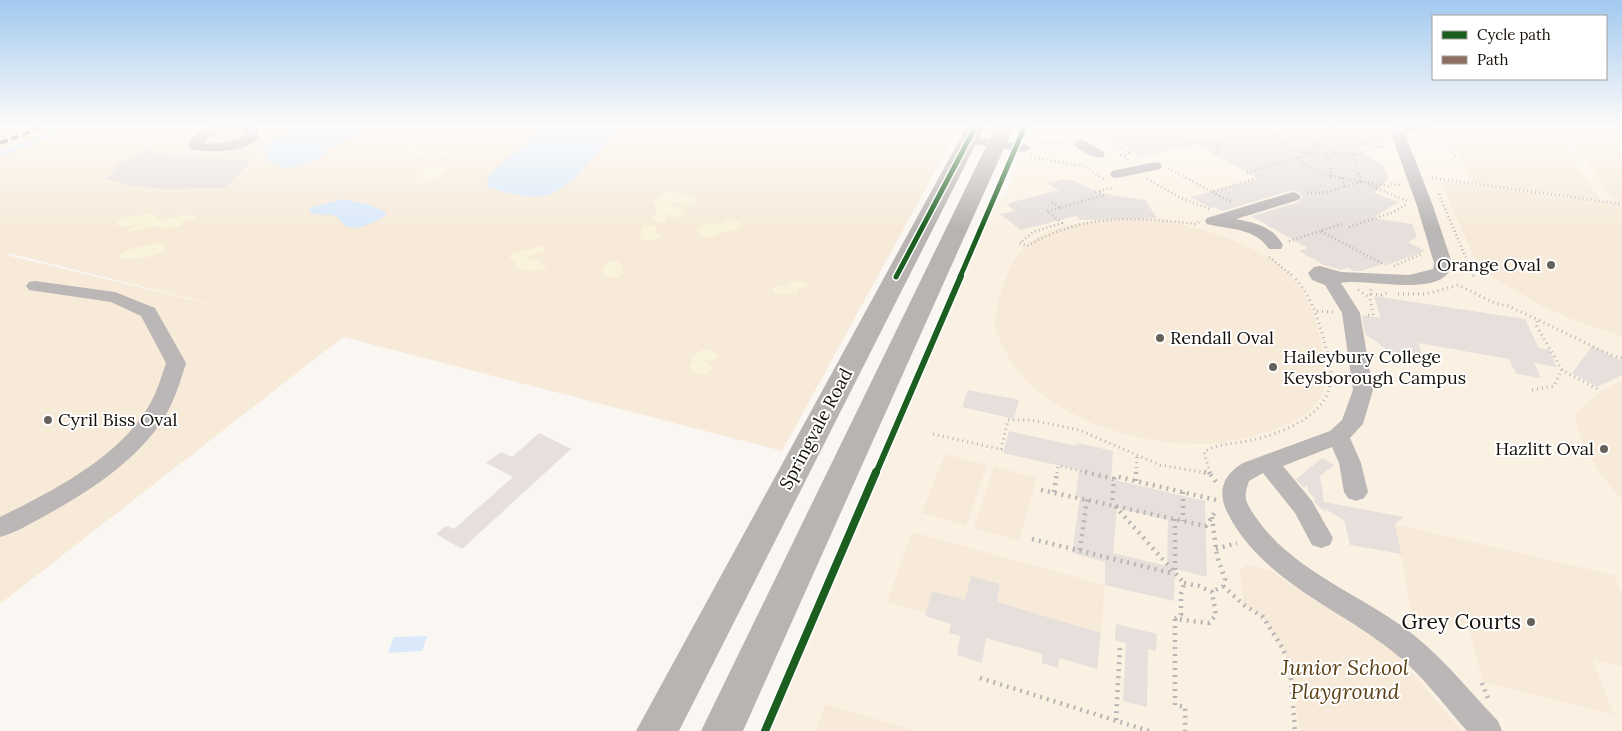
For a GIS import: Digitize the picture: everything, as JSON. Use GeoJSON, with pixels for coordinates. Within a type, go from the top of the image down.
{"type":"FeatureCollection","features":[{"type":"Feature","properties":{"kind":"highway","name":"Springvale Road"},"geometry":{"type":"LineString","coordinates":[[657,731],[959,160]]}},
{"type":"Feature","properties":{"kind":"highway"},"geometry":{"type":"LineString","coordinates":[[722,731],[1004,160]]}},
{"type":"Feature","properties":{"kind":"lane"},"geometry":{"type":"LineString","coordinates":[[1403,160],[1418,205],[1443,262],[1442,270],[1438,275],[1408,280],[1334,279],[1352,317],[1363,390],[1352,424],[1338,436],[1267,463],[1239,476],[1234,495],[1238,509],[1250,531],[1289,569],[1343,602],[1404,644],[1436,675],[1487,731]]}},
{"type":"Feature","properties":{"kind":"lane"},"geometry":{"type":"LineString","coordinates":[[1116,180],[1149,167]]}},
{"type":"Feature","properties":{"kind":"lane"},"geometry":{"type":"LineString","coordinates":[[1224,213],[1297,195]]}},
{"type":"Feature","properties":{"kind":"lane"},"geometry":{"type":"LineString","coordinates":[[1224,213],[1250,228],[1273,238],[1275,245]]}},
{"type":"Feature","properties":{"kind":"lane"},"geometry":{"type":"LineString","coordinates":[[0,528],[63,496],[120,452],[154,416],[176,363],[148,312],[115,296],[35,286]]}},
{"type":"Feature","properties":{"kind":"lane"},"geometry":{"type":"LineString","coordinates":[[1338,436],[1350,463],[1356,492]]}},
{"type":"Feature","properties":{"kind":"lane"},"geometry":{"type":"LineString","coordinates":[[1267,463],[1304,507],[1321,538]]}},
{"type":"Feature","properties":{"kind":"path"},"geometry":{"type":"LineString","coordinates":[[1065,160],[1116,180]]}},
{"type":"Feature","properties":{"kind":"path"},"geometry":{"type":"LineString","coordinates":[[1133,160],[1212,192],[1224,213]]}},
{"type":"Feature","properties":{"kind":"path"},"geometry":{"type":"LineString","coordinates":[[1247,173],[1290,160]]}},
{"type":"Feature","properties":{"kind":"path"},"geometry":{"type":"LineString","coordinates":[[1301,160],[1303,164],[1331,176],[1369,184],[1418,205]]}},
{"type":"Feature","properties":{"kind":"path"},"geometry":{"type":"LineString","coordinates":[[1355,160],[1357,165]]}},
{"type":"Feature","properties":{"kind":"path"},"geometry":{"type":"LineString","coordinates":[[1149,167],[1181,198],[1224,213]]}},
{"type":"Feature","properties":{"kind":"path"},"geometry":{"type":"LineString","coordinates":[[1331,168],[1331,176]]}},
{"type":"Feature","properties":{"kind":"path"},"geometry":{"type":"LineString","coordinates":[[1358,172],[1362,182]]}},
{"type":"Feature","properties":{"kind":"path"},"geometry":{"type":"LineString","coordinates":[[1430,173],[1474,277]]}},
{"type":"Feature","properties":{"kind":"path"},"geometry":{"type":"LineString","coordinates":[[1212,192],[1257,178]]}},
{"type":"Feature","properties":{"kind":"path"},"geometry":{"type":"LineString","coordinates":[[1342,178],[1345,186]]}},
{"type":"Feature","properties":{"kind":"path"},"geometry":{"type":"LineString","coordinates":[[1432,178],[1622,204]]}},
{"type":"Feature","properties":{"kind":"path"},"geometry":{"type":"LineString","coordinates":[[1297,195],[1329,192],[1362,182]]}},
{"type":"Feature","properties":{"kind":"path"},"geometry":{"type":"LineString","coordinates":[[1369,184],[1408,186]]}},
{"type":"Feature","properties":{"kind":"path"},"geometry":{"type":"LineString","coordinates":[[1098,191],[1104,195],[1046,211],[1062,223],[1033,232],[1020,243],[1027,246],[1056,231],[1090,221],[1150,219],[1197,224],[1207,217],[1224,213]]}},
{"type":"Feature","properties":{"kind":"path"},"geometry":{"type":"LineString","coordinates":[[1052,202],[1060,208]]}},
{"type":"Feature","properties":{"kind":"path"},"geometry":{"type":"LineString","coordinates":[[1349,227],[1375,220],[1394,212],[1405,204],[1447,212]]}},
{"type":"Feature","properties":{"kind":"path"},"geometry":{"type":"LineString","coordinates":[[1218,490],[1217,483],[1210,474],[1204,452],[1214,445],[1245,442],[1281,431],[1308,416],[1323,403],[1331,379],[1327,347],[1317,311],[1309,296],[1290,271],[1260,251],[1342,224]]}},
{"type":"Feature","properties":{"kind":"path"},"geometry":{"type":"LineString","coordinates":[[1320,231],[1390,268]]}},
{"type":"Feature","properties":{"kind":"path"},"geometry":{"type":"LineString","coordinates":[[1372,315],[1370,298],[1373,282]]}},
{"type":"Feature","properties":{"kind":"path"},"geometry":{"type":"LineString","coordinates":[[1458,285],[1622,358]]}},
{"type":"Feature","properties":{"kind":"path"},"geometry":{"type":"LineString","coordinates":[[1317,311],[1341,313]]}},
{"type":"Feature","properties":{"kind":"path"},"geometry":{"type":"LineString","coordinates":[[1537,321],[1536,325],[1562,370],[1597,389]]}},
{"type":"Feature","properties":{"kind":"path"},"geometry":{"type":"LineString","coordinates":[[1532,390],[1554,386],[1562,370]]}},
{"type":"Feature","properties":{"kind":"path"},"geometry":{"type":"LineString","coordinates":[[933,434],[1002,449],[1008,420],[1031,420],[1079,430],[1137,455],[1178,469],[1197,470],[1210,474]]}},
{"type":"Feature","properties":{"kind":"path"},"geometry":{"type":"LineString","coordinates":[[1136,481],[1137,455]]}},
{"type":"Feature","properties":{"kind":"path"},"geometry":{"type":"LineString","coordinates":[[1041,490],[1206,526],[1219,498],[1183,492],[1115,476],[1114,479],[1058,466],[1054,492]]}},
{"type":"Feature","properties":{"kind":"path"},"geometry":{"type":"LineString","coordinates":[[1114,479],[1114,505],[1184,583],[1199,586],[1212,592]]}},
{"type":"Feature","properties":{"kind":"path"},"geometry":{"type":"LineString","coordinates":[[1183,492],[1183,521]]}},
{"type":"Feature","properties":{"kind":"path"},"geometry":{"type":"LineString","coordinates":[[1080,550],[1087,499]]}},
{"type":"Feature","properties":{"kind":"path"},"geometry":{"type":"LineString","coordinates":[[1213,514],[1221,519]]}},
{"type":"Feature","properties":{"kind":"path"},"geometry":{"type":"LineString","coordinates":[[1212,592],[1223,586],[1225,579],[1219,566],[1213,514]]}},
{"type":"Feature","properties":{"kind":"path"},"geometry":{"type":"LineString","coordinates":[[1174,574],[1175,519]]}},
{"type":"Feature","properties":{"kind":"path"},"geometry":{"type":"LineString","coordinates":[[1216,549],[1228,548],[1238,543],[1234,537]]}},
{"type":"Feature","properties":{"kind":"path"},"geometry":{"type":"LineString","coordinates":[[1032,539],[1174,574]]}},
{"type":"Feature","properties":{"kind":"path"},"geometry":{"type":"LineString","coordinates":[[1175,619],[1181,615],[1180,594],[1184,583]]}},
{"type":"Feature","properties":{"kind":"path"},"geometry":{"type":"LineString","coordinates":[[1223,586],[1244,605],[1263,617],[1283,649],[1290,667],[1295,731]]}},
{"type":"Feature","properties":{"kind":"path"},"geometry":{"type":"LineString","coordinates":[[1175,619],[1209,623],[1216,615],[1212,592]]}},
{"type":"Feature","properties":{"kind":"path"},"geometry":{"type":"LineString","coordinates":[[1175,619],[1175,705],[1185,707],[1185,731]]}},
{"type":"Feature","properties":{"kind":"path"},"geometry":{"type":"LineString","coordinates":[[1116,720],[1120,646]]}},
{"type":"Feature","properties":{"kind":"path"},"geometry":{"type":"LineString","coordinates":[[980,678],[1149,731]]}},
{"type":"Feature","properties":{"kind":"shaded area","name":"Haileybury College Keysborough Campus"},"geometry":{"type":"Polygon","coordinates":[[[1020,160],[1622,160],[1622,731],[771,731],[996,199],[1005,197],[1020,160]]]}},
{"type":"Feature","properties":{"kind":"green space"},"geometry":{"type":"Polygon","coordinates":[[[0,160],[941,160],[782,451],[343,337],[0,604],[0,160]],[[9,253],[6,255],[256,315],[9,253]]]}},
{"type":"Feature","properties":{"kind":"green space"},"geometry":{"type":"Polygon","coordinates":[[[1460,160],[1573,160],[1600,200],[1471,182],[1460,160]]]}},
{"type":"Feature","properties":{"kind":"green space"},"geometry":{"type":"Polygon","coordinates":[[[1585,160],[1622,160],[1622,203],[1616,202],[1585,160]]]}},
{"type":"Feature","properties":{"kind":"green space","name":"Orange Oval"},"geometry":{"type":"Polygon","coordinates":[[[1440,181],[1622,205],[1622,336],[1578,322],[1543,307],[1486,273],[1474,257],[1440,181]]]}},
{"type":"Feature","properties":{"kind":"green space","name":"Rendall Oval"},"geometry":{"type":"Polygon","coordinates":[[[1123,218],[1162,221],[1214,233],[1262,254],[1275,262],[1293,278],[1304,293],[1315,319],[1326,368],[1320,399],[1313,408],[1286,425],[1248,437],[1207,444],[1172,443],[1114,431],[1085,420],[1058,406],[1035,388],[1015,368],[996,332],[995,317],[1006,277],[1017,256],[1027,245],[1051,231],[1080,224],[1123,218]]]}},
{"type":"Feature","properties":{"kind":"green space","name":"Hazlitt Oval"},"geometry":{"type":"Polygon","coordinates":[[[1622,381],[1622,500],[1586,451],[1575,414],[1600,392],[1622,381]]]}},
{"type":"Feature","properties":{"kind":"green space"},"geometry":{"type":"Polygon","coordinates":[[[945,454],[987,465],[966,526],[922,513],[945,454]]]}},
{"type":"Feature","properties":{"kind":"green space"},"geometry":{"type":"Polygon","coordinates":[[[994,466],[1037,478],[1019,541],[974,528],[994,466]]]}},
{"type":"Feature","properties":{"kind":"green space","name":"Grey Courts"},"geometry":{"type":"Polygon","coordinates":[[[1395,524],[1614,575],[1622,593],[1622,667],[1593,660],[1614,715],[1483,682],[1469,629],[1412,614],[1395,524]]]}},
{"type":"Feature","properties":{"kind":"green space"},"geometry":{"type":"Polygon","coordinates":[[[912,532],[1105,585],[1101,633],[997,602],[1000,584],[971,576],[965,600],[932,591],[926,613],[887,602],[912,532]]]}},
{"type":"Feature","properties":{"kind":"green space","name":"Junior School Playground"},"geometry":{"type":"Polygon","coordinates":[[[1249,565],[1271,571],[1394,651],[1462,731],[1299,731],[1292,667],[1267,622],[1244,605],[1240,571],[1243,567],[1249,565]]]}},
{"type":"Feature","properties":{"kind":"green space"},"geometry":{"type":"Polygon","coordinates":[[[825,704],[916,731],[816,731],[825,704]]]}},
{"type":"Feature","properties":{"kind":"sand"},"geometry":{"type":"Polygon","coordinates":[[[441,164],[441,167],[446,170],[435,178],[422,184],[413,182],[429,168],[441,164]]]}},
{"type":"Feature","properties":{"kind":"sand"},"geometry":{"type":"Polygon","coordinates":[[[673,190],[678,195],[693,197],[697,202],[694,205],[688,206],[670,201],[671,205],[683,209],[684,214],[673,218],[668,217],[670,214],[666,214],[667,220],[663,222],[653,221],[652,218],[658,211],[653,201],[667,191],[673,190]]]}},
{"type":"Feature","properties":{"kind":"sand"},"geometry":{"type":"Polygon","coordinates":[[[154,214],[157,219],[169,219],[181,215],[195,216],[194,219],[182,222],[181,226],[164,229],[154,226],[131,232],[128,231],[130,228],[143,223],[127,227],[115,225],[122,219],[154,214]]]}},
{"type":"Feature","properties":{"kind":"sand"},"geometry":{"type":"Polygon","coordinates":[[[730,220],[741,222],[743,225],[737,230],[724,232],[708,238],[696,230],[704,225],[720,224],[730,220]]]}},
{"type":"Feature","properties":{"kind":"sand"},"geometry":{"type":"Polygon","coordinates":[[[646,224],[657,226],[657,230],[654,233],[660,235],[658,239],[648,241],[640,238],[641,227],[646,224]]]}},
{"type":"Feature","properties":{"kind":"sand"},"geometry":{"type":"Polygon","coordinates":[[[161,243],[167,247],[157,254],[137,259],[117,258],[130,249],[161,243]]]}},
{"type":"Feature","properties":{"kind":"sand"},"geometry":{"type":"Polygon","coordinates":[[[540,246],[545,248],[544,251],[530,256],[528,259],[539,260],[547,267],[537,271],[514,266],[515,262],[509,257],[510,254],[540,246]]]}},
{"type":"Feature","properties":{"kind":"sand"},"geometry":{"type":"Polygon","coordinates":[[[610,261],[620,262],[624,273],[616,278],[605,276],[602,271],[606,263],[610,261]]]}},
{"type":"Feature","properties":{"kind":"sand"},"geometry":{"type":"Polygon","coordinates":[[[794,281],[803,281],[809,285],[807,288],[798,288],[797,293],[790,295],[784,293],[776,295],[772,291],[775,286],[786,287],[794,281]]]}},
{"type":"Feature","properties":{"kind":"sand"},"geometry":{"type":"Polygon","coordinates":[[[702,350],[709,350],[718,354],[712,361],[703,360],[713,367],[707,373],[701,375],[691,371],[689,367],[692,356],[702,350]]]}},
{"type":"Feature","properties":{"kind":"water"},"geometry":{"type":"Polygon","coordinates":[[[269,160],[315,160],[294,167],[281,168],[278,164],[268,162],[269,160]]]}},
{"type":"Feature","properties":{"kind":"water"},"geometry":{"type":"Polygon","coordinates":[[[506,160],[591,160],[567,184],[546,196],[535,197],[522,196],[487,187],[487,181],[498,166],[506,160]]]}},
{"type":"Feature","properties":{"kind":"water"},"geometry":{"type":"Polygon","coordinates":[[[343,199],[371,205],[386,212],[385,216],[365,226],[354,228],[344,225],[338,218],[332,215],[309,212],[311,207],[343,199]]]}},
{"type":"Feature","properties":{"kind":"water"},"geometry":{"type":"Polygon","coordinates":[[[427,636],[422,651],[388,653],[394,637],[427,636]]]}},
{"type":"Feature","properties":{"kind":"building"},"geometry":{"type":"Polygon","coordinates":[[[127,160],[252,160],[225,188],[164,189],[134,186],[104,179],[116,173],[110,172],[119,168],[112,167],[127,160]]]}},
{"type":"Feature","properties":{"kind":"building"},"geometry":{"type":"Polygon","coordinates":[[[1225,160],[1375,160],[1381,164],[1387,173],[1388,179],[1375,193],[1398,202],[1373,218],[1412,224],[1417,237],[1408,242],[1425,251],[1387,265],[1385,263],[1361,271],[1353,271],[1348,268],[1341,270],[1324,265],[1299,251],[1308,248],[1251,216],[1299,202],[1303,197],[1299,192],[1292,190],[1222,211],[1215,207],[1210,208],[1191,197],[1259,179],[1225,160]]]}},
{"type":"Feature","properties":{"kind":"building"},"geometry":{"type":"Polygon","coordinates":[[[1064,179],[1073,180],[1099,193],[1145,200],[1157,218],[1080,220],[1076,216],[1021,230],[1000,214],[1015,211],[1006,204],[1059,190],[1047,183],[1064,179]]]}},
{"type":"Feature","properties":{"kind":"building"},"geometry":{"type":"Polygon","coordinates":[[[1374,296],[1525,319],[1539,348],[1550,350],[1556,367],[1534,363],[1541,378],[1516,374],[1509,359],[1418,343],[1424,357],[1389,351],[1365,334],[1362,315],[1381,318],[1374,296]]]}},
{"type":"Feature","properties":{"kind":"building"},"geometry":{"type":"Polygon","coordinates":[[[1592,346],[1622,361],[1622,375],[1597,387],[1572,373],[1592,346]]]}},
{"type":"Feature","properties":{"kind":"building"},"geometry":{"type":"Polygon","coordinates":[[[968,390],[1019,400],[1014,419],[962,407],[968,390]]]}},
{"type":"Feature","properties":{"kind":"building"},"geometry":{"type":"Polygon","coordinates":[[[1009,431],[1076,446],[1077,443],[1113,451],[1111,479],[1205,501],[1207,577],[1175,569],[1174,601],[1105,585],[1105,562],[1072,553],[1080,498],[1076,494],[1079,470],[1003,453],[1009,431]],[[1117,508],[1113,553],[1167,566],[1168,520],[1117,508]]]}},
{"type":"Feature","properties":{"kind":"building"},"geometry":{"type":"Polygon","coordinates":[[[539,433],[571,449],[462,549],[436,534],[446,526],[454,529],[513,477],[486,463],[501,452],[512,457],[539,433]]]}},
{"type":"Feature","properties":{"kind":"building"},"geometry":{"type":"Polygon","coordinates":[[[1322,458],[1334,465],[1320,476],[1324,502],[1404,517],[1395,524],[1401,554],[1350,545],[1344,520],[1325,509],[1325,512],[1316,504],[1313,500],[1316,500],[1308,491],[1307,485],[1304,488],[1296,479],[1322,458]]]}},
{"type":"Feature","properties":{"kind":"building"},"geometry":{"type":"Polygon","coordinates":[[[971,576],[1000,584],[997,602],[1101,633],[1097,669],[1059,658],[1058,668],[1042,663],[1042,654],[986,638],[982,663],[957,655],[960,636],[949,633],[951,624],[925,616],[932,591],[965,600],[971,576]]]}},
{"type":"Feature","properties":{"kind":"building"},"geometry":{"type":"Polygon","coordinates":[[[1116,624],[1157,634],[1156,651],[1148,649],[1147,707],[1123,701],[1126,643],[1115,640],[1116,624]]]}},
{"type":"Feature","properties":{"kind":"cycle path"},"geometry":{"type":"LineString","coordinates":[[896,277],[958,160]]}},
{"type":"Feature","properties":{"kind":"cycle path"},"geometry":{"type":"LineString","coordinates":[[765,731],[1010,160]]}},
{"type":"Feature","properties":{"kind":"place","name":"Orange Oval"},"geometry":{"type":"Point","coordinates":[1551,265]}},
{"type":"Feature","properties":{"kind":"place","name":"Rendall Oval"},"geometry":{"type":"Point","coordinates":[1160,338]}},
{"type":"Feature","properties":{"kind":"place","name":"Haileybury College Keysborough Campus"},"geometry":{"type":"Point","coordinates":[1273,367]}},
{"type":"Feature","properties":{"kind":"place","name":"Cyril Biss Oval"},"geometry":{"type":"Point","coordinates":[48,420]}},
{"type":"Feature","properties":{"kind":"place","name":"Hazlitt Oval"},"geometry":{"type":"Point","coordinates":[1604,449]}},
{"type":"Feature","properties":{"kind":"place","name":"Grey Courts"},"geometry":{"type":"Point","coordinates":[1531,622]}}]}
